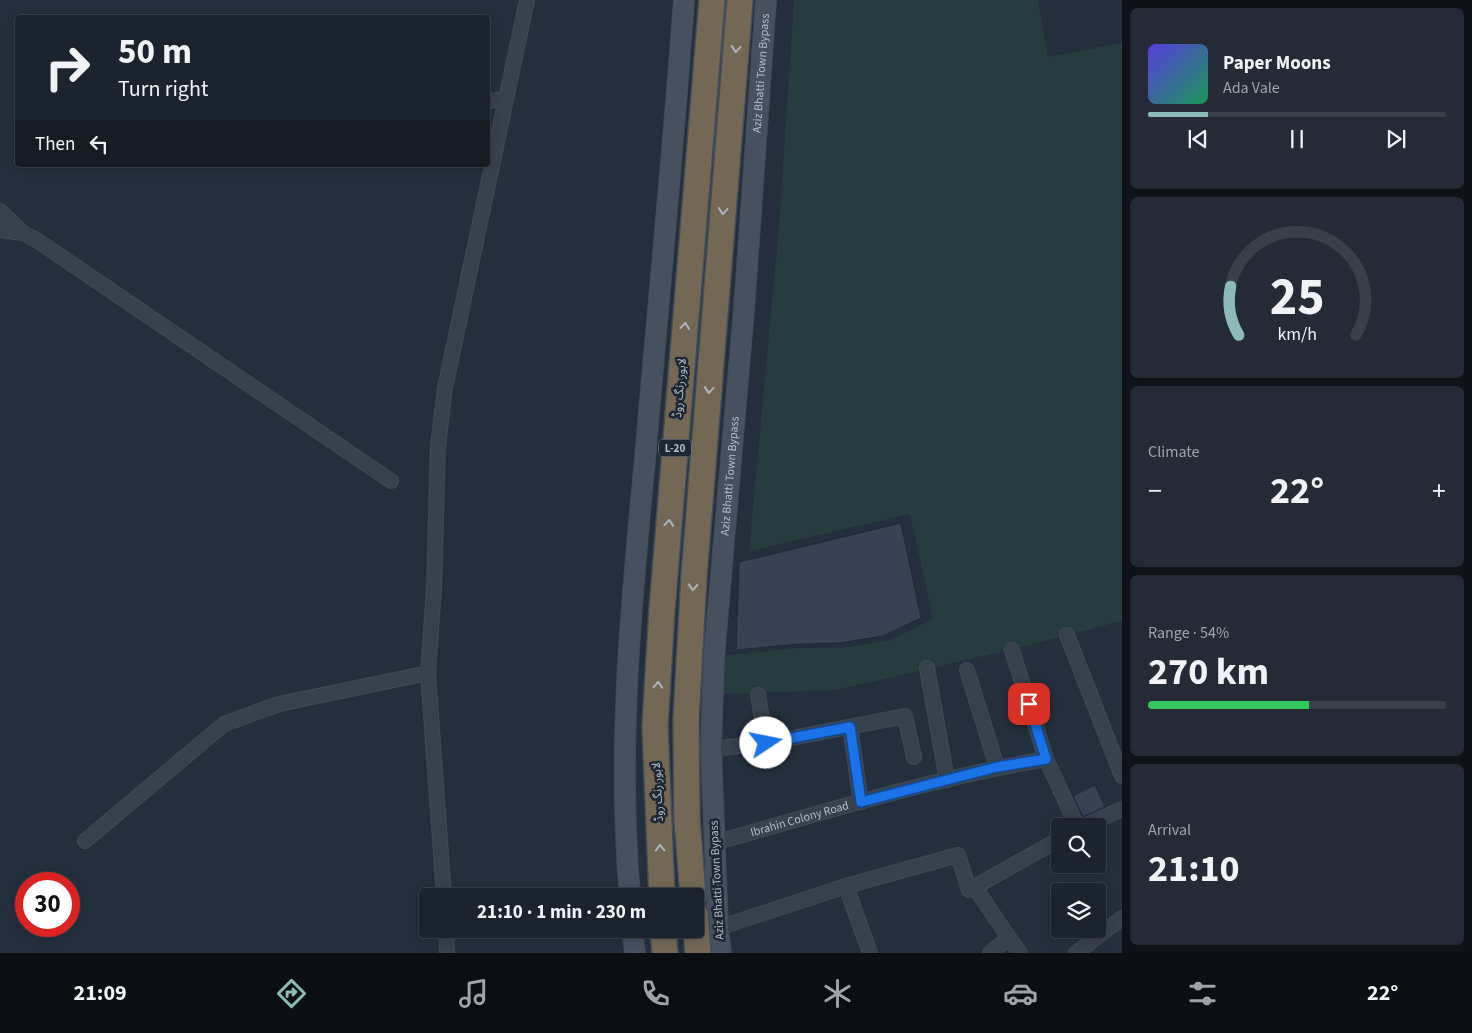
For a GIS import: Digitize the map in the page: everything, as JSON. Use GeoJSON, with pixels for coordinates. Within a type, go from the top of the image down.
{"type":"FeatureCollection","features":[{"type":"Feature","properties":{"kind":"highway","name":"لاہور رنگ روڈ"},"geometry":{"type":"LineString","coordinates":[[662,888],[655,726],[657,687],[712,0]]}},
{"type":"Feature","properties":{"kind":"highway","name":"L-20"},"geometry":{"type":"LineString","coordinates":[[692,888],[687,820],[686,719],[694,576],[740,0]]}},
{"type":"Feature","properties":{"kind":"highway"},"geometry":{"type":"LineString","coordinates":[[664,938],[665,953]]}},
{"type":"Feature","properties":{"kind":"highway"},"geometry":{"type":"LineString","coordinates":[[697,938],[698,953]]}},
{"type":"Feature","properties":{"kind":"street"},"geometry":{"type":"LineString","coordinates":[[443,888],[428,673],[434,588],[438,446],[445,388],[527,0]]}},
{"type":"Feature","properties":{"kind":"street"},"geometry":{"type":"LineString","coordinates":[[630,888],[626,739],[631,608],[673,152],[684,0]]}},
{"type":"Feature","properties":{"kind":"street","name":"Aziz Bhatti Town Bypass"},"geometry":{"type":"LineString","coordinates":[[721,953],[718,928],[710,750],[714,658],[723,532],[744,309],[766,0]]}},
{"type":"Feature","properties":{"kind":"street"},"geometry":{"type":"LineString","coordinates":[[490,101],[506,99]]}},
{"type":"Feature","properties":{"kind":"street"},"geometry":{"type":"LineString","coordinates":[[0,211],[23,233],[38,241],[391,481]]}},
{"type":"Feature","properties":{"kind":"street"},"geometry":{"type":"LineString","coordinates":[[0,230],[23,233]]}},
{"type":"Feature","properties":{"kind":"street"},"geometry":{"type":"LineString","coordinates":[[1067,635],[1122,776]]}},
{"type":"Feature","properties":{"kind":"street"},"geometry":{"type":"LineString","coordinates":[[1012,650],[1046,759],[1073,818]]}},
{"type":"Feature","properties":{"kind":"street"},"geometry":{"type":"LineString","coordinates":[[927,668],[947,780]]}},
{"type":"Feature","properties":{"kind":"street"},"geometry":{"type":"LineString","coordinates":[[967,670],[997,767]]}},
{"type":"Feature","properties":{"kind":"street"},"geometry":{"type":"LineString","coordinates":[[85,841],[224,724],[279,704],[428,673]]}},
{"type":"Feature","properties":{"kind":"street"},"geometry":{"type":"LineString","coordinates":[[758,695],[766,743]]}},
{"type":"Feature","properties":{"kind":"street"},"geometry":{"type":"LineString","coordinates":[[710,750],[766,743],[905,716],[914,757]]}},
{"type":"Feature","properties":{"kind":"street"},"geometry":{"type":"LineString","coordinates":[[850,727],[861,802]]}},
{"type":"Feature","properties":{"kind":"street","name":"Ibrahin Colony Road"},"geometry":{"type":"LineString","coordinates":[[714,843],[997,767],[1046,759]]}},
{"type":"Feature","properties":{"kind":"street"},"geometry":{"type":"LineString","coordinates":[[1102,818],[1122,809]]}},
{"type":"Feature","properties":{"kind":"street"},"geometry":{"type":"LineString","coordinates":[[718,928],[846,886],[958,855],[969,890],[1051,844]]}},
{"type":"Feature","properties":{"kind":"street"},"geometry":{"type":"LineString","coordinates":[[846,886],[870,953]]}},
{"type":"Feature","properties":{"kind":"street"},"geometry":{"type":"LineString","coordinates":[[974,886],[1020,953]]}},
{"type":"Feature","properties":{"kind":"street"},"geometry":{"type":"LineString","coordinates":[[1076,953],[1122,918]]}},
{"type":"Feature","properties":{"kind":"street"},"geometry":{"type":"LineString","coordinates":[[446,938],[447,953]]}},
{"type":"Feature","properties":{"kind":"street"},"geometry":{"type":"LineString","coordinates":[[633,938],[635,953]]}},
{"type":"Feature","properties":{"kind":"street"},"geometry":{"type":"LineString","coordinates":[[990,953],[1009,938]]}},
{"type":"Feature","properties":{"kind":"green space"},"geometry":{"type":"Polygon","coordinates":[[[794,0],[1038,0],[1048,57],[1122,43],[1122,621],[1017,648],[837,690],[713,694],[714,657],[796,648],[841,648],[890,640],[933,619],[910,514],[749,551],[779,227],[794,0]]]}},
{"type":"Feature","properties":{"kind":"building"},"geometry":{"type":"Polygon","coordinates":[[[901,523],[921,618],[883,636],[839,643],[799,644],[736,650],[739,562],[901,523]]]}},
{"type":"Feature","properties":{"kind":"building"},"geometry":{"type":"Polygon","coordinates":[[[1095,785],[1105,807],[1083,817],[1073,796],[1095,785]]]}},
{"type":"Feature","properties":{"kind":"route"},"geometry":{"type":"LineString","coordinates":[[766,743],[850,727],[861,802],[997,767],[1046,759],[1029,704]]}}]}
